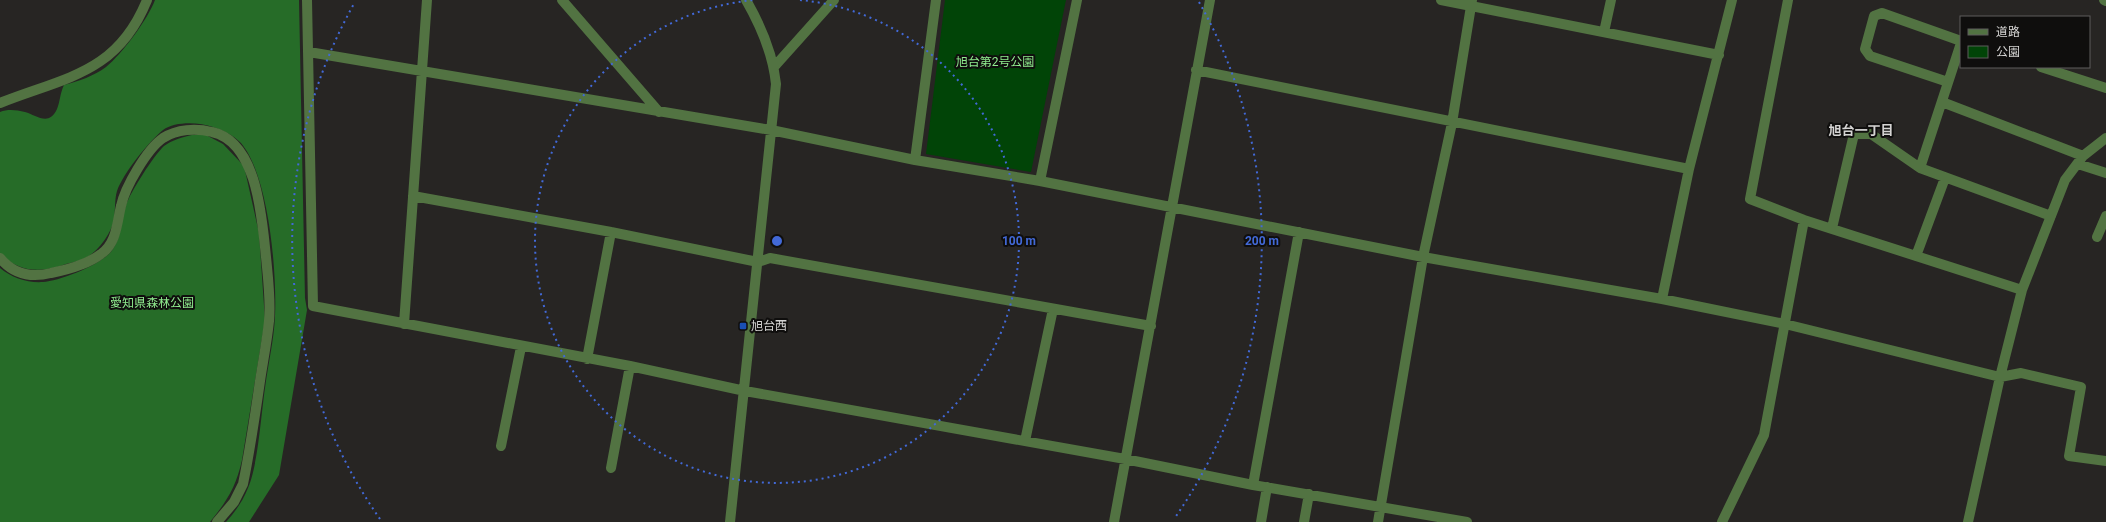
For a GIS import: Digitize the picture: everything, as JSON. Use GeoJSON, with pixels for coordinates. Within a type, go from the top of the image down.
{"type":"FeatureCollection","features":[{"type":"Feature","properties":{"kind":"street"},"geometry":{"type":"LineString","coordinates":[[0,103],[83,73],[103,62],[130,31],[147,0]]}},
{"type":"Feature","properties":{"kind":"street"},"geometry":{"type":"LineString","coordinates":[[307,0],[313,306],[521,347],[630,366],[745,391],[1125,459],[1253,485],[1382,506],[1467,522]]}},
{"type":"Feature","properties":{"kind":"street"},"geometry":{"type":"LineString","coordinates":[[404,324],[427,0]]}},
{"type":"Feature","properties":{"kind":"street"},"geometry":{"type":"LineString","coordinates":[[562,0],[658,112]]}},
{"type":"Feature","properties":{"kind":"street"},"geometry":{"type":"LineString","coordinates":[[730,522],[745,391],[776,84],[774,67],[758,21],[746,0]]}},
{"type":"Feature","properties":{"kind":"street"},"geometry":{"type":"LineString","coordinates":[[774,67],[834,0]]}},
{"type":"Feature","properties":{"kind":"street"},"geometry":{"type":"LineString","coordinates":[[915,160],[936,0]]}},
{"type":"Feature","properties":{"kind":"street"},"geometry":{"type":"LineString","coordinates":[[1040,181],[1077,0]]}},
{"type":"Feature","properties":{"kind":"street"},"geometry":{"type":"LineString","coordinates":[[1114,522],[1210,0]]}},
{"type":"Feature","properties":{"kind":"street"},"geometry":{"type":"LineString","coordinates":[[1441,0],[1472,3],[1719,55]]}},
{"type":"Feature","properties":{"kind":"street"},"geometry":{"type":"LineString","coordinates":[[1604,32],[1611,0]]}},
{"type":"Feature","properties":{"kind":"street"},"geometry":{"type":"LineString","coordinates":[[1662,299],[1689,169],[1732,0]]}},
{"type":"Feature","properties":{"kind":"street"},"geometry":{"type":"LineString","coordinates":[[1788,0],[1750,199],[1804,220],[2022,290]]}},
{"type":"Feature","properties":{"kind":"street"},"geometry":{"type":"LineString","coordinates":[[1378,522],[1382,506],[1423,257],[1452,123],[1472,3]]}},
{"type":"Feature","properties":{"kind":"street"},"geometry":{"type":"LineString","coordinates":[[1948,82],[1870,56],[1865,49],[1874,16],[1882,13],[1960,42]]}},
{"type":"Feature","properties":{"kind":"street"},"geometry":{"type":"LineString","coordinates":[[1920,168],[1960,45]]}},
{"type":"Feature","properties":{"kind":"street"},"geometry":{"type":"LineString","coordinates":[[308,52],[771,130],[915,160],[1040,181],[1172,206],[1423,257],[1662,299],[1785,324],[2000,377],[2021,373],[2081,387],[2069,456],[2106,461]]}},
{"type":"Feature","properties":{"kind":"street"},"geometry":{"type":"LineString","coordinates":[[2044,68],[2106,88]]}},
{"type":"Feature","properties":{"kind":"street"},"geometry":{"type":"LineString","coordinates":[[1196,70],[1452,123],[1689,169]]}},
{"type":"Feature","properties":{"kind":"street"},"geometry":{"type":"LineString","coordinates":[[1942,102],[2080,160],[2106,173]]}},
{"type":"Feature","properties":{"kind":"street"},"geometry":{"type":"LineString","coordinates":[[0,258],[6,265],[20,274],[41,276],[60,272],[92,259],[102,254],[112,241],[126,192],[148,154],[164,138],[177,132],[204,130],[220,134],[232,143],[244,159],[256,189],[265,254],[269,320],[243,484],[234,502],[217,522]]}},
{"type":"Feature","properties":{"kind":"street"},"geometry":{"type":"LineString","coordinates":[[1832,228],[1854,134],[1871,134],[1920,168],[2051,216]]}},
{"type":"Feature","properties":{"kind":"street"},"geometry":{"type":"LineString","coordinates":[[1968,522],[2000,377],[2022,290],[2065,180],[2080,160],[2106,138]]}},
{"type":"Feature","properties":{"kind":"street"},"geometry":{"type":"LineString","coordinates":[[1916,256],[1945,178]]}},
{"type":"Feature","properties":{"kind":"street"},"geometry":{"type":"LineString","coordinates":[[413,196],[611,232],[758,262],[770,258],[1151,326]]}},
{"type":"Feature","properties":{"kind":"street"},"geometry":{"type":"LineString","coordinates":[[2098,237],[2106,216]]}},
{"type":"Feature","properties":{"kind":"street"},"geometry":{"type":"LineString","coordinates":[[1722,522],[1764,435],[1804,220]]}},
{"type":"Feature","properties":{"kind":"street"},"geometry":{"type":"LineString","coordinates":[[587,359],[611,232]]}},
{"type":"Feature","properties":{"kind":"street"},"geometry":{"type":"LineString","coordinates":[[1253,485],[1299,232]]}},
{"type":"Feature","properties":{"kind":"street"},"geometry":{"type":"LineString","coordinates":[[1025,441],[1053,309]]}},
{"type":"Feature","properties":{"kind":"street"},"geometry":{"type":"LineString","coordinates":[[501,446],[521,347]]}},
{"type":"Feature","properties":{"kind":"street"},"geometry":{"type":"LineString","coordinates":[[611,468],[630,366]]}},
{"type":"Feature","properties":{"kind":"street"},"geometry":{"type":"LineString","coordinates":[[1261,522],[1267,487]]}},
{"type":"Feature","properties":{"kind":"street"},"geometry":{"type":"LineString","coordinates":[[1304,522],[1309,494]]}},
{"type":"Feature","properties":{"kind":"green space"},"geometry":{"type":"Polygon","coordinates":[[[155,0],[299,0],[305,298],[307,310],[279,475],[249,522],[226,522],[244,497],[254,466],[259,440],[273,334],[275,298],[273,251],[265,201],[251,158],[241,143],[228,133],[207,125],[187,123],[168,127],[150,142],[120,183],[117,191],[114,219],[109,233],[103,243],[91,255],[57,267],[39,270],[23,268],[7,260],[0,253],[0,112],[15,110],[46,119],[50,117],[57,109],[64,85],[91,76],[106,67],[127,45],[141,26],[155,0]]]}},
{"type":"Feature","properties":{"kind":"green space","name":"旭台第2号公園"},"geometry":{"type":"Polygon","coordinates":[[[945,0],[1066,0],[1031,172],[926,154],[945,0]]]}},
{"type":"Feature","properties":{"kind":"green space","name":"愛知県森林公園"},"geometry":{"type":"Polygon","coordinates":[[[192,135],[206,135],[223,144],[244,166],[259,233],[265,320],[242,460],[234,486],[210,522],[0,522],[0,268],[10,275],[20,279],[31,282],[43,282],[60,279],[81,271],[101,260],[108,255],[116,244],[128,199],[154,157],[167,144],[192,135]]]}},
{"type":"Feature","properties":{"kind":"place","name":"旭台西"},"geometry":{"type":"Point","coordinates":[743,326]}},
{"type":"Feature","properties":{"kind":"district","name":"旭台一丁目"},"geometry":{"type":"Point","coordinates":[1861,130]}}]}
